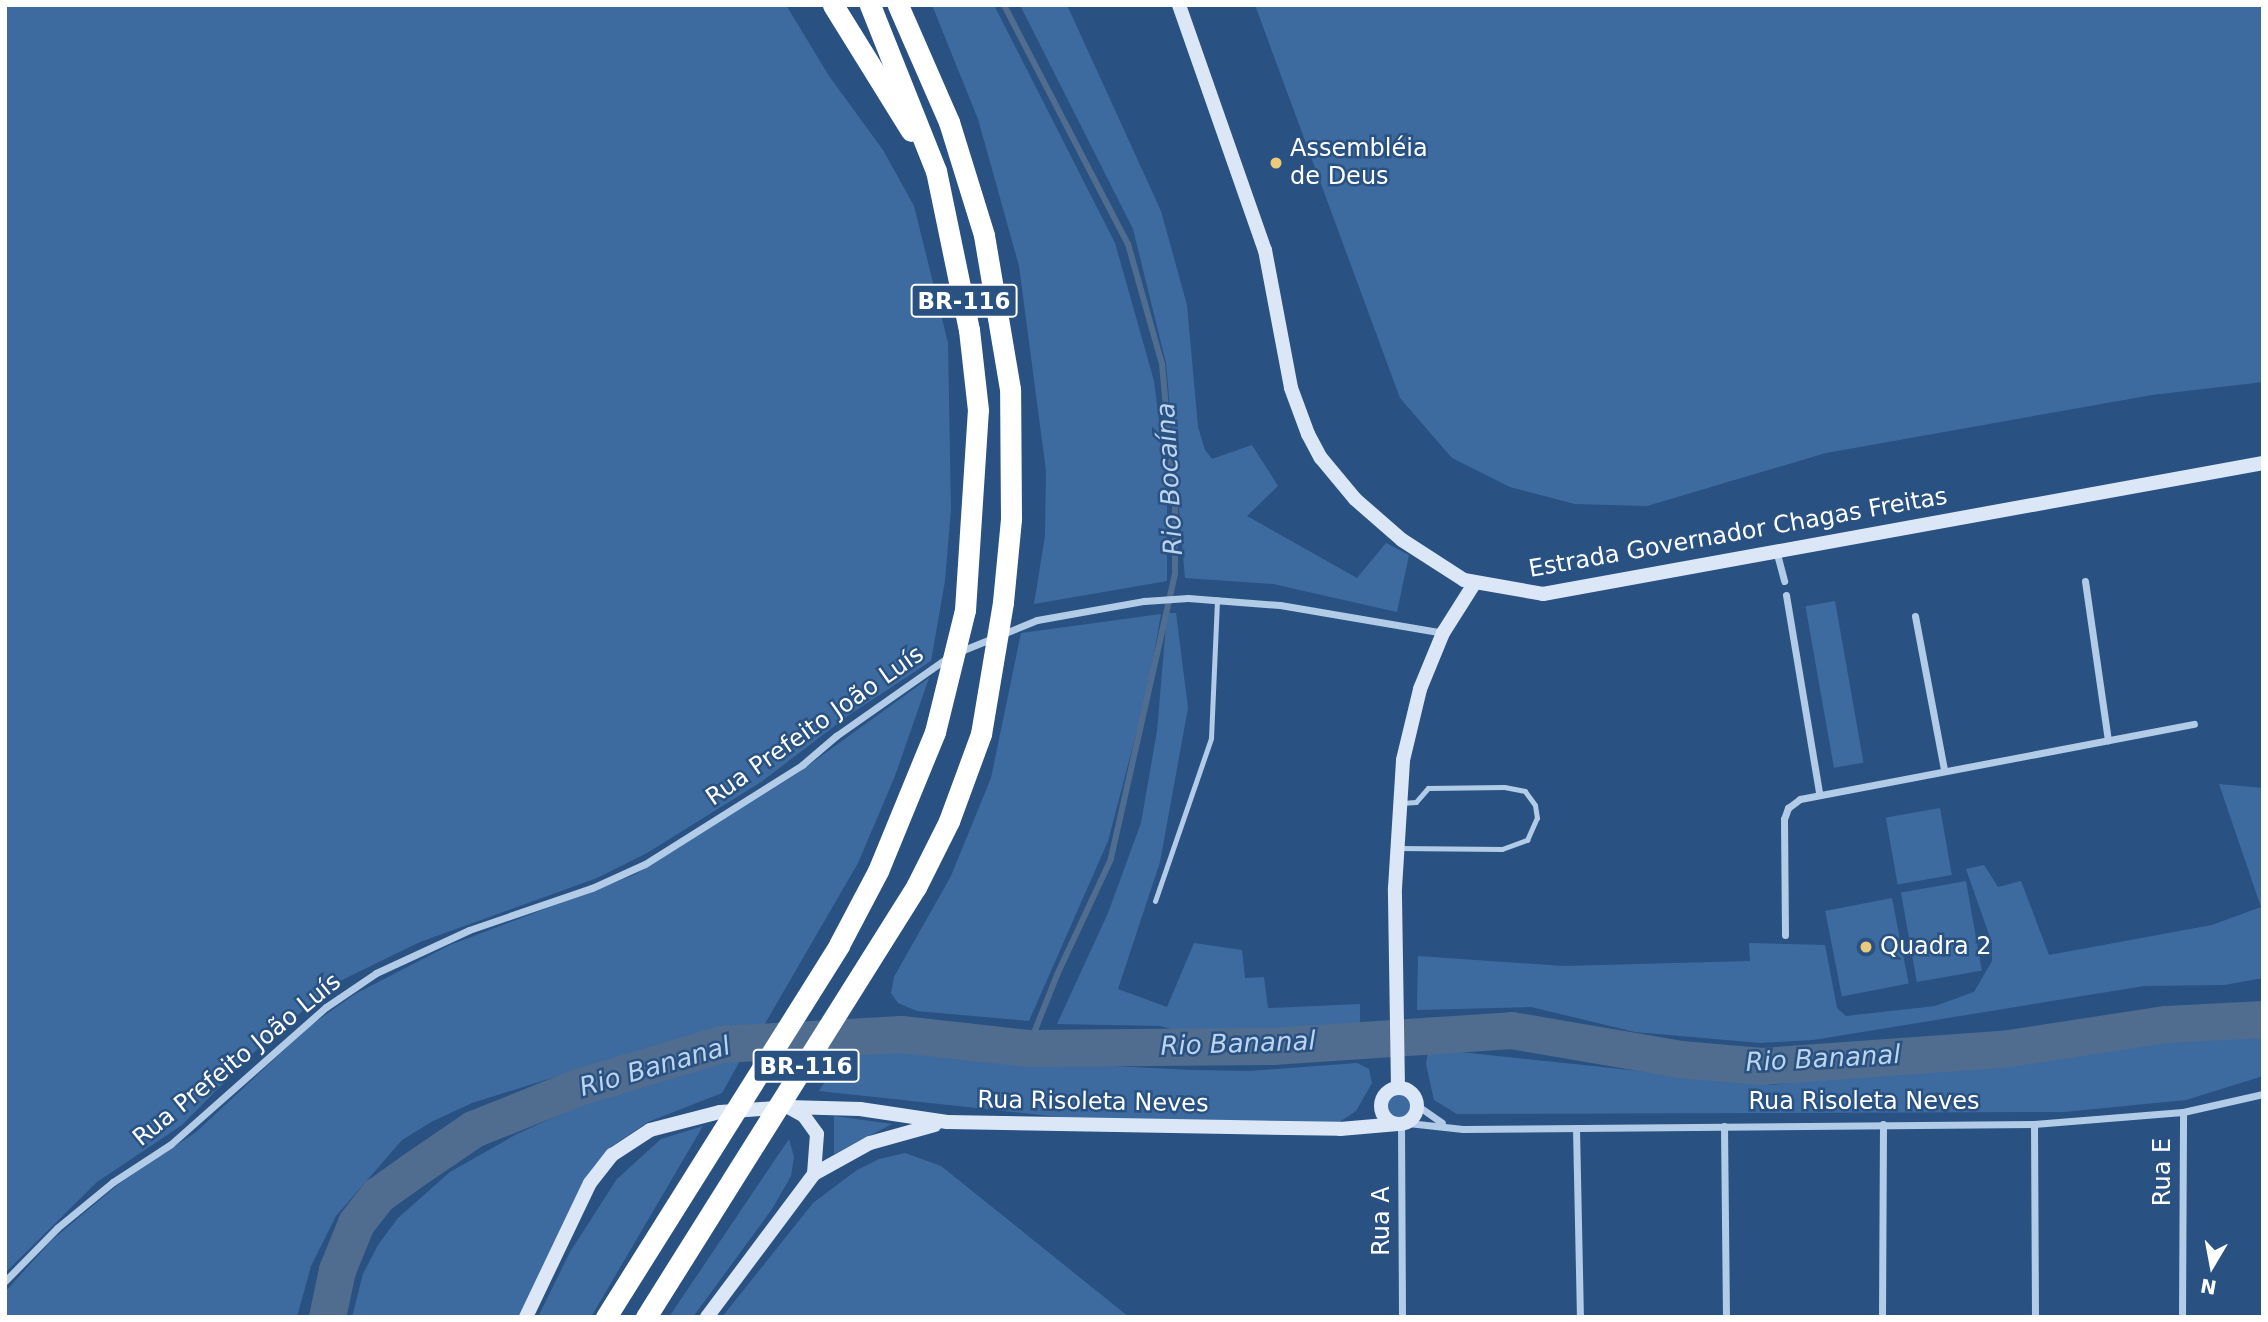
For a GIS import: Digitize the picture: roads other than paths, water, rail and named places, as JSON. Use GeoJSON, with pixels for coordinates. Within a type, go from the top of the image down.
{"type":"FeatureCollection","features":[{"type":"Feature","properties":{"kind":"highway"},"geometry":{"type":"LineString","coordinates":[[832,5],[936,171]]}},
{"type":"Feature","properties":{"kind":"highway","name":"BR-116"},"geometry":{"type":"LineString","coordinates":[[606,1317],[839,945],[909,803],[935,732],[965,610],[978,410],[956,250],[936,171],[870,5]]}},
{"type":"Feature","properties":{"kind":"highway","name":"BR-116"},"geometry":{"type":"LineString","coordinates":[[646,1317],[735,1181],[877,951],[950,821],[981,734],[1003,602],[1013,460],[999,303],[984,235],[949,122],[898,5]]}},
{"type":"Feature","properties":{"kind":"main road","name":"Estrada Governador Chagas Freitas"},"geometry":{"type":"LineString","coordinates":[[1179,5],[1265,250],[1291,388],[1314,446],[1337,480],[1372,515],[1437,566],[1474,584],[1543,594],[1777,554],[2263,463]]}},
{"type":"Feature","properties":{"kind":"main road"},"geometry":{"type":"LineString","coordinates":[[1340,1129],[1370,1119],[1381,1108],[1384,1097],[1398,1083],[1396,848],[1398,804],[1408,734],[1443,633],[1474,584]]}},
{"type":"Feature","properties":{"kind":"main road"},"geometry":{"type":"LineString","coordinates":[[1381,1108],[1388,1120],[1402,1124],[1418,1106],[1410,1091],[1398,1083]]}},
{"type":"Feature","properties":{"kind":"main road"},"geometry":{"type":"LineString","coordinates":[[788,1107],[804,1116],[817,1133],[814,1174]]}},
{"type":"Feature","properties":{"kind":"main road","name":"Rua Risoleta Neves"},"geometry":{"type":"LineString","coordinates":[[526,1317],[569,1222],[612,1155],[636,1137],[673,1122],[741,1109],[788,1107],[860,1109],[947,1122],[1340,1129],[1402,1124]]}},
{"type":"Feature","properties":{"kind":"main road"},"geometry":{"type":"LineString","coordinates":[[707,1317],[814,1174],[885,1137],[947,1122]]}},
{"type":"Feature","properties":{"kind":"street"},"geometry":{"type":"LineString","coordinates":[[1777,554],[1784,581]]}},
{"type":"Feature","properties":{"kind":"street"},"geometry":{"type":"LineString","coordinates":[[2085,581],[2108,740]]}},
{"type":"Feature","properties":{"kind":"street"},"geometry":{"type":"LineString","coordinates":[[1786,595],[1819,792]]}},
{"type":"Feature","properties":{"kind":"street","name":"Rua Prefeito João Luís"},"geometry":{"type":"LineString","coordinates":[[5,1281],[75,1213],[170,1144],[326,1007],[376,973],[469,930],[592,888],[645,864],[802,765],[920,674],[979,640],[1037,620],[1144,601],[1188,598],[1322,611],[1443,633]]}},
{"type":"Feature","properties":{"kind":"street"},"geometry":{"type":"LineString","coordinates":[[1915,616],[1944,769]]}},
{"type":"Feature","properties":{"kind":"street"},"geometry":{"type":"LineString","coordinates":[[1784,935],[1785,813],[1793,803],[1819,792],[2193,724]]}},
{"type":"Feature","properties":{"kind":"street","name":"Rua Risoleta Neves"},"geometry":{"type":"LineString","coordinates":[[1402,1124],[1463,1129],[2034,1124],[2183,1112],[2263,1094]]}},
{"type":"Feature","properties":{"kind":"street","name":"Rua Risoleta Neves"},"geometry":{"type":"LineString","coordinates":[[1418,1106],[1433,1120],[1463,1129]]}},
{"type":"Feature","properties":{"kind":"street","name":"Rua E"},"geometry":{"type":"LineString","coordinates":[[2182,1317],[2183,1112]]}},
{"type":"Feature","properties":{"kind":"street","name":"Rua A"},"geometry":{"type":"LineString","coordinates":[[1402,1124],[1402,1317]]}},
{"type":"Feature","properties":{"kind":"street"},"geometry":{"type":"LineString","coordinates":[[1882,1317],[1883,1124]]}},
{"type":"Feature","properties":{"kind":"street"},"geometry":{"type":"LineString","coordinates":[[2034,1124],[2035,1317]]}},
{"type":"Feature","properties":{"kind":"street"},"geometry":{"type":"LineString","coordinates":[[1724,1126],[1726,1317]]}},
{"type":"Feature","properties":{"kind":"street"},"geometry":{"type":"LineString","coordinates":[[1576,1128],[1580,1317]]}},
{"type":"Feature","properties":{"kind":"lane"},"geometry":{"type":"LineString","coordinates":[[1155,901],[1211,738],[1217,599]]}},
{"type":"Feature","properties":{"kind":"lane"},"geometry":{"type":"LineString","coordinates":[[1396,848],[1502,849],[1528,839],[1537,818],[1535,805],[1525,791],[1504,787],[1429,788],[1416,802],[1398,804]]}},
{"type":"Feature","properties":{"kind":"waterway","name":"Rio Bocaína"},"geometry":{"type":"LineString","coordinates":[[1004,5],[1128,244],[1162,364],[1175,506],[1175,574],[1111,859],[1057,975],[1028,1048]]}},
{"type":"Feature","properties":{"kind":"waterway","name":"Rio Bananal"},"geometry":{"type":"LineString","coordinates":[[327,1317],[337,1270],[356,1223],[378,1195],[413,1170],[473,1129],[578,1087],[721,1044],[901,1034],[1028,1048],[1272,1046],[1511,1030],[1680,1059],[1762,1066],[2002,1049],[2166,1024],[2263,1019]]}},
{"type":"Feature","properties":{"kind":"place","name":"Assembléia de Deus"},"geometry":{"type":"Point","coordinates":[1276,163]}},
{"type":"Feature","properties":{"kind":"place","name":"Quadra 2"},"geometry":{"type":"Point","coordinates":[1866,947]}}]}
